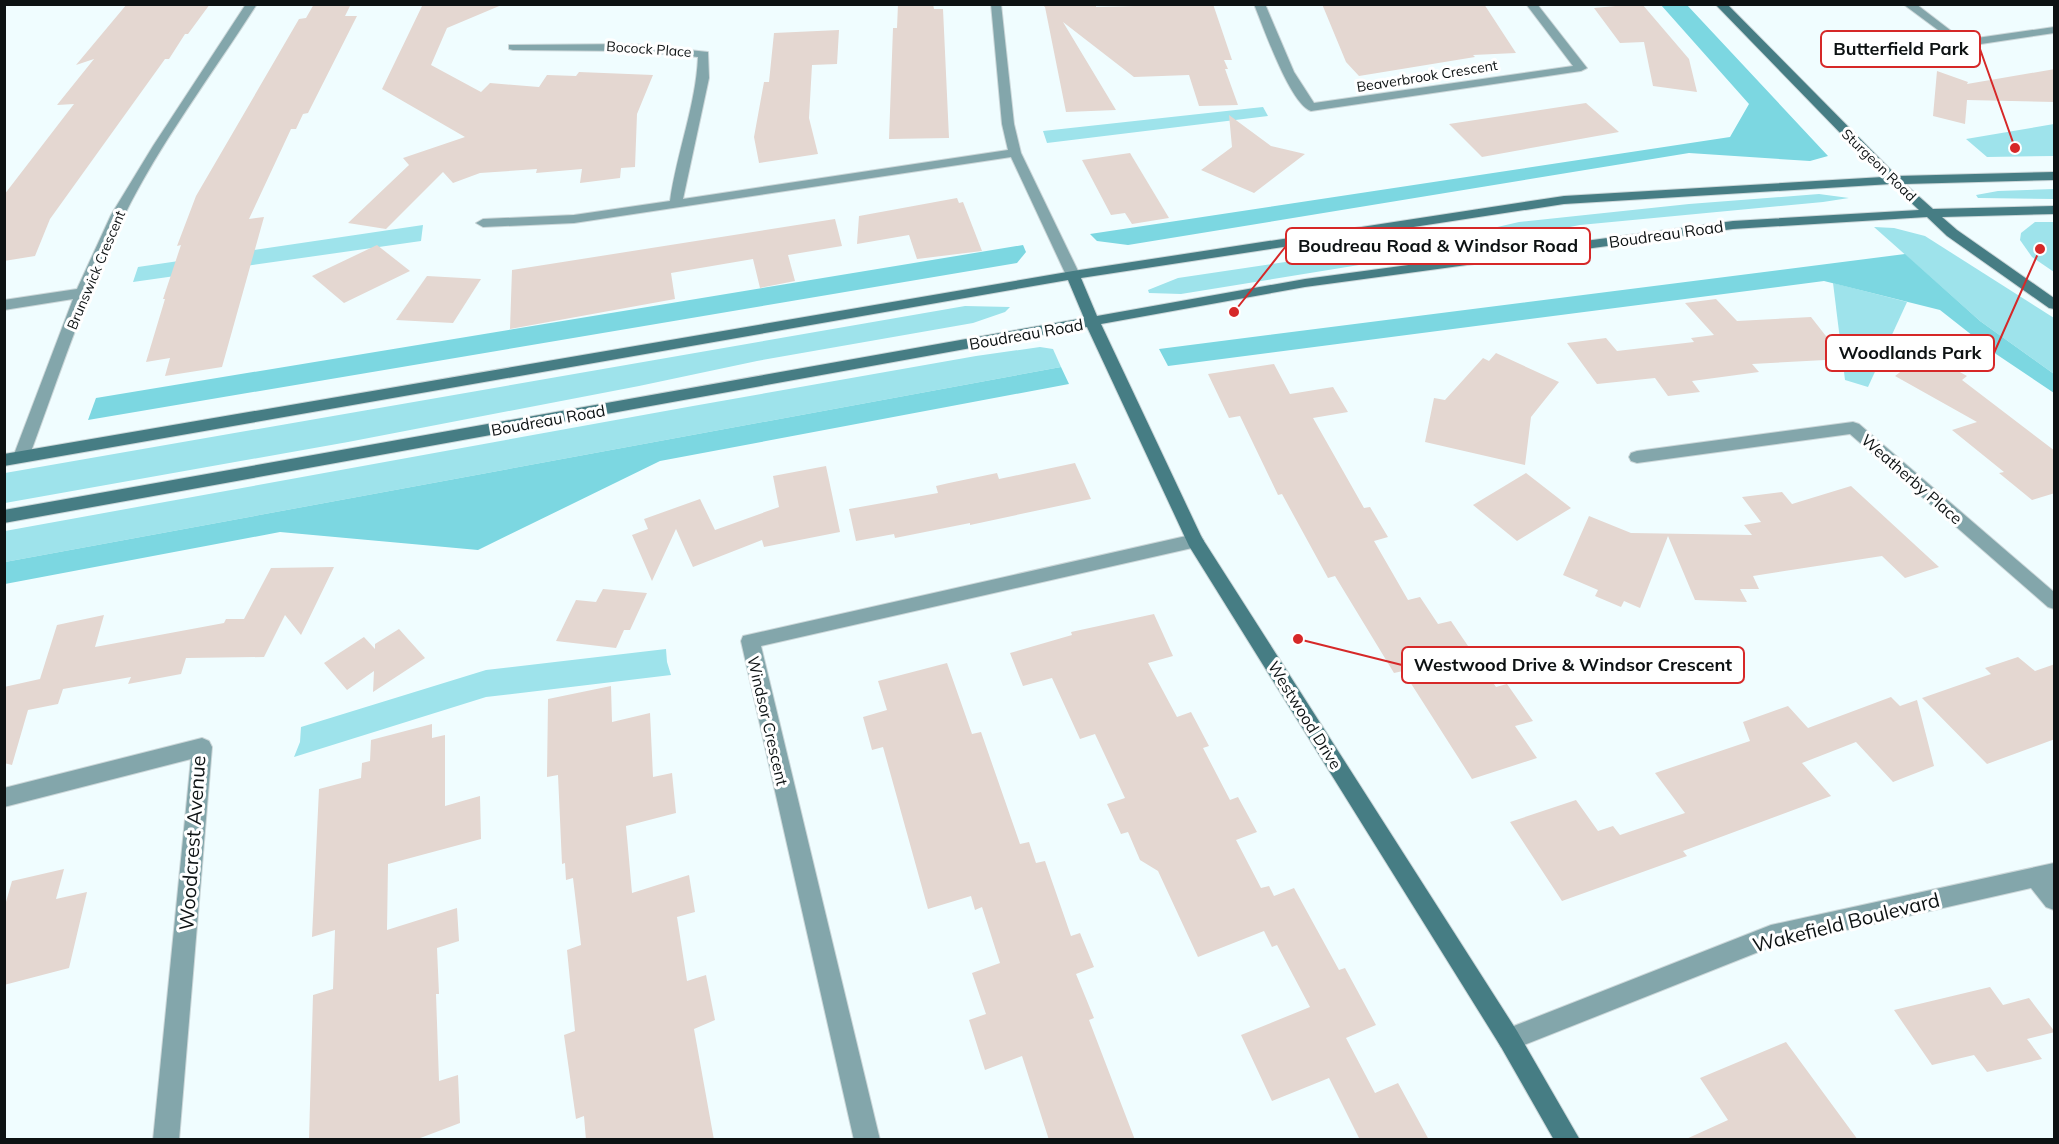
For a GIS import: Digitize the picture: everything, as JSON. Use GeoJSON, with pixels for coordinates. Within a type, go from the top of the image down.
{"type":"FeatureCollection","features":[{"type":"Feature","properties":{"kind":"main road","name":"Sturgeon Road"},"geometry":{"type":"LineString","coordinates":[[1720,4],[1894,180],[1952,233],[2055,305]]}},
{"type":"Feature","properties":{"kind":"main road"},"geometry":{"type":"LineString","coordinates":[[13,459],[1073,275],[1564,200],[1894,180],[2055,176]]}},
{"type":"Feature","properties":{"kind":"main road","name":"Boudreau Road"},"geometry":{"type":"LineString","coordinates":[[4,517],[1305,283],[1733,225],[1930,213],[2055,210]]}},
{"type":"Feature","properties":{"kind":"main road","name":"Westwood Drive"},"geometry":{"type":"LineString","coordinates":[[1073,275],[1195,541],[1509,1039],[1568,1140]]}},
{"type":"Feature","properties":{"kind":"street","name":"Brunswick Crescent"},"geometry":{"type":"LineString","coordinates":[[13,459],[118,216],[159,146],[252,4]]}},
{"type":"Feature","properties":{"kind":"street"},"geometry":{"type":"LineString","coordinates":[[996,4],[1008,124],[1015,153],[1073,275]]}},
{"type":"Feature","properties":{"kind":"street","name":"Beaverbrook Crescent"},"geometry":{"type":"LineString","coordinates":[[1259,4],[1301,97],[1311,107],[1581,68],[1531,4]]}},
{"type":"Feature","properties":{"kind":"street"},"geometry":{"type":"LineString","coordinates":[[1908,4],[1961,44],[2055,30]]}},
{"type":"Feature","properties":{"kind":"street","name":"Bocock Place"},"geometry":{"type":"LineString","coordinates":[[513,47],[589,45],[670,49],[704,54],[702,78],[680,175],[676,204]]}},
{"type":"Feature","properties":{"kind":"street"},"geometry":{"type":"LineString","coordinates":[[483,224],[574,219],[1015,153]]}},
{"type":"Feature","properties":{"kind":"street"},"geometry":{"type":"LineString","coordinates":[[4,304],[83,293]]}},
{"type":"Feature","properties":{"kind":"street","name":"Weatherby Place"},"geometry":{"type":"LineString","coordinates":[[1637,457],[1853,428],[2055,602]]}},
{"type":"Feature","properties":{"kind":"street","name":"Windsor Crescent"},"geometry":{"type":"LineString","coordinates":[[867,1140],[750,641],[1195,541]]}},
{"type":"Feature","properties":{"kind":"street","name":"Woodcrest Avenue"},"geometry":{"type":"LineString","coordinates":[[4,798],[202,747],[166,1140]]}},
{"type":"Feature","properties":{"kind":"street"},"geometry":{"type":"LineString","coordinates":[[2045,876],[2055,899]]}},
{"type":"Feature","properties":{"kind":"street","name":"Wakefield Boulevard"},"geometry":{"type":"LineString","coordinates":[[1509,1039],[1771,936],[2045,876]]}},
{"type":"Feature","properties":{"kind":"shaded area"},"geometry":{"type":"Polygon","coordinates":[[[1661,5],[1687,5],[1828,156],[1810,161],[1689,153],[1128,245],[1097,241],[1090,234],[1730,137],[1749,104],[1661,5]]]}},
{"type":"Feature","properties":{"kind":"shaded area"},"geometry":{"type":"Polygon","coordinates":[[[1263,107],[1268,116],[1047,143],[1043,131],[1263,107]]]}},
{"type":"Feature","properties":{"kind":"shaded area"},"geometry":{"type":"Polygon","coordinates":[[[2054,124],[2054,156],[1987,157],[1966,139],[2054,124]]]}},
{"type":"Feature","properties":{"kind":"shaded area"},"geometry":{"type":"Polygon","coordinates":[[[2054,189],[2054,199],[1978,198],[1976,195],[1998,191],[2054,189]]]}},
{"type":"Feature","properties":{"kind":"shaded area"},"geometry":{"type":"Polygon","coordinates":[[[1819,194],[1849,198],[1580,225],[1439,252],[1181,294],[1149,293],[1148,290],[1178,278],[1454,237],[1519,222],[1689,204],[1819,194]]]}},
{"type":"Feature","properties":{"kind":"shaded area"},"geometry":{"type":"Polygon","coordinates":[[[2035,222],[2054,222],[2054,272],[2032,257],[2020,240],[2021,233],[2035,222]]]}},
{"type":"Feature","properties":{"kind":"shaded area"},"geometry":{"type":"Polygon","coordinates":[[[423,225],[421,241],[133,282],[138,267],[423,225]]]}},
{"type":"Feature","properties":{"kind":"shaded area"},"geometry":{"type":"Polygon","coordinates":[[[1874,227],[1894,228],[1925,236],[2054,318],[2054,374],[1980,321],[1874,227]]]}},
{"type":"Feature","properties":{"kind":"shaded area"},"geometry":{"type":"Polygon","coordinates":[[[1023,245],[1026,252],[1017,263],[88,420],[96,398],[1023,245]]]}},
{"type":"Feature","properties":{"kind":"shaded area"},"geometry":{"type":"Polygon","coordinates":[[[1905,254],[1980,321],[2054,374],[2054,393],[1996,354],[1940,310],[1824,281],[1168,366],[1159,349],[1905,254]]]}},
{"type":"Feature","properties":{"kind":"shaded area"},"geometry":{"type":"Polygon","coordinates":[[[1833,283],[1907,302],[1868,387],[1845,380],[1833,283]]]}},
{"type":"Feature","properties":{"kind":"shaded area"},"geometry":{"type":"Polygon","coordinates":[[[965,306],[1010,307],[1005,312],[973,323],[757,361],[348,442],[5,503],[5,473],[965,306]]]}},
{"type":"Feature","properties":{"kind":"shaded area"},"geometry":{"type":"Polygon","coordinates":[[[1040,347],[1053,349],[1061,367],[5,562],[5,531],[693,406],[976,356],[1040,347]]]}},
{"type":"Feature","properties":{"kind":"shaded area"},"geometry":{"type":"Polygon","coordinates":[[[1061,367],[1069,384],[660,461],[478,550],[280,532],[5,584],[5,562],[1061,367]]]}},
{"type":"Feature","properties":{"kind":"shaded area"},"geometry":{"type":"Polygon","coordinates":[[[666,649],[671,675],[486,697],[294,757],[300,742],[301,727],[486,670],[666,649]]]}},
{"type":"Feature","properties":{"kind":"building"},"geometry":{"type":"Polygon","coordinates":[[[127,4],[210,4],[188,34],[185,34],[169,59],[165,59],[50,219],[35,256],[4,261],[4,195],[74,104],[57,105],[94,59],[76,65],[127,4]]]}},
{"type":"Feature","properties":{"kind":"building"},"geometry":{"type":"Polygon","coordinates":[[[314,4],[351,4],[345,16],[357,16],[308,113],[303,114],[296,129],[291,129],[249,219],[264,217],[222,367],[165,376],[170,358],[146,362],[181,245],[177,246],[196,196],[299,19],[306,18],[314,4]]]}},
{"type":"Feature","properties":{"kind":"building"},"geometry":{"type":"Polygon","coordinates":[[[423,4],[504,4],[447,28],[431,65],[481,92],[490,83],[539,87],[547,75],[576,76],[579,72],[653,75],[637,114],[635,167],[621,168],[620,178],[580,183],[582,169],[536,173],[537,169],[480,173],[453,183],[443,172],[386,229],[348,223],[409,165],[403,158],[465,137],[382,89],[423,4]]]}},
{"type":"Feature","properties":{"kind":"building"},"geometry":{"type":"Polygon","coordinates":[[[898,4],[933,4],[934,9],[943,9],[949,138],[889,139],[893,28],[897,28],[898,4]]]}},
{"type":"Feature","properties":{"kind":"building"},"geometry":{"type":"Polygon","coordinates":[[[1041,4],[1096,4],[1096,7],[1213,4],[1232,60],[1224,60],[1228,69],[1225,69],[1238,105],[1199,106],[1189,75],[1134,77],[1063,22],[1116,110],[1066,112],[1045,7],[1041,4]]]}},
{"type":"Feature","properties":{"kind":"building"},"geometry":{"type":"Polygon","coordinates":[[[1322,4],[1484,4],[1516,53],[1473,55],[1475,57],[1359,76],[1346,62],[1322,4]]]}},
{"type":"Feature","properties":{"kind":"building"},"geometry":{"type":"Polygon","coordinates":[[[1642,4],[1689,59],[1697,92],[1653,86],[1644,42],[1620,43],[1594,8],[1642,4]]]}},
{"type":"Feature","properties":{"kind":"building"},"geometry":{"type":"Polygon","coordinates":[[[839,30],[837,64],[812,65],[809,118],[818,154],[759,163],[754,137],[764,82],[769,82],[774,33],[839,30]]]}},
{"type":"Feature","properties":{"kind":"building"},"geometry":{"type":"Polygon","coordinates":[[[2055,69],[2055,102],[1967,100],[1965,124],[1933,116],[1937,71],[1968,82],[1967,84],[2055,69]]]}},
{"type":"Feature","properties":{"kind":"building"},"geometry":{"type":"Polygon","coordinates":[[[1586,103],[1619,132],[1482,157],[1449,124],[1586,103]]]}},
{"type":"Feature","properties":{"kind":"building"},"geometry":{"type":"Polygon","coordinates":[[[1229,115],[1271,146],[1305,154],[1254,193],[1201,170],[1232,147],[1229,115]]]}},
{"type":"Feature","properties":{"kind":"building"},"geometry":{"type":"Polygon","coordinates":[[[1130,153],[1169,218],[1132,224],[1125,213],[1111,215],[1082,160],[1130,153]]]}},
{"type":"Feature","properties":{"kind":"building"},"geometry":{"type":"Polygon","coordinates":[[[957,198],[959,203],[963,202],[982,251],[917,259],[909,235],[857,244],[859,216],[957,198]]]}},
{"type":"Feature","properties":{"kind":"building"},"geometry":{"type":"Polygon","coordinates":[[[835,219],[842,246],[788,255],[795,281],[760,288],[753,259],[671,273],[675,299],[510,329],[512,270],[835,219]]]}},
{"type":"Feature","properties":{"kind":"building"},"geometry":{"type":"Polygon","coordinates":[[[377,245],[410,271],[344,303],[312,276],[377,245]]]}},
{"type":"Feature","properties":{"kind":"building"},"geometry":{"type":"Polygon","coordinates":[[[427,276],[481,279],[453,323],[396,320],[427,276]]]}},
{"type":"Feature","properties":{"kind":"building"},"geometry":{"type":"Polygon","coordinates":[[[1716,299],[1737,321],[1811,317],[1844,359],[1752,364],[1759,372],[1692,381],[1700,392],[1668,396],[1655,378],[1597,384],[1567,343],[1606,338],[1617,351],[1694,342],[1691,338],[1714,335],[1685,303],[1716,299]]]}},
{"type":"Feature","properties":{"kind":"building"},"geometry":{"type":"Polygon","coordinates":[[[1496,353],[1559,382],[1531,417],[1525,465],[1425,442],[1434,398],[1445,400],[1483,358],[1489,361],[1496,353]]]}},
{"type":"Feature","properties":{"kind":"building"},"geometry":{"type":"Polygon","coordinates":[[[1925,353],[1967,376],[1962,380],[2055,451],[2055,493],[2032,500],[1999,473],[2004,472],[1952,430],[1977,422],[1895,376],[1925,353]]]}},
{"type":"Feature","properties":{"kind":"building"},"geometry":{"type":"Polygon","coordinates":[[[1274,364],[1290,394],[1333,387],[1348,412],[1313,418],[1364,508],[1370,507],[1388,537],[1374,541],[1408,600],[1420,597],[1438,624],[1451,621],[1496,687],[1507,684],[1533,721],[1515,726],[1537,758],[1472,779],[1403,671],[1394,673],[1335,576],[1328,578],[1282,494],[1278,495],[1240,416],[1229,418],[1208,374],[1274,364]]]}},
{"type":"Feature","properties":{"kind":"building"},"geometry":{"type":"Polygon","coordinates":[[[1075,463],[1091,499],[970,525],[970,523],[895,538],[894,534],[856,541],[849,509],[938,493],[936,486],[997,473],[999,479],[1075,463]]]}},
{"type":"Feature","properties":{"kind":"building"},"geometry":{"type":"Polygon","coordinates":[[[826,466],[840,532],[764,547],[762,540],[693,567],[676,529],[652,581],[632,535],[648,529],[644,519],[700,499],[715,530],[779,507],[773,476],[826,466]]]}},
{"type":"Feature","properties":{"kind":"building"},"geometry":{"type":"Polygon","coordinates":[[[1526,473],[1571,508],[1517,541],[1473,505],[1526,473]]]}},
{"type":"Feature","properties":{"kind":"building"},"geometry":{"type":"Polygon","coordinates":[[[1851,486],[1939,567],[1905,578],[1882,556],[1753,576],[1759,589],[1740,589],[1747,602],[1695,600],[1668,536],[1640,608],[1624,601],[1621,607],[1595,596],[1598,590],[1563,575],[1589,516],[1631,533],[1752,535],[1744,525],[1761,522],[1742,497],[1782,492],[1792,504],[1851,486]]]}},
{"type":"Feature","properties":{"kind":"building"},"geometry":{"type":"Polygon","coordinates":[[[334,567],[301,635],[285,615],[264,657],[186,658],[181,674],[128,684],[131,677],[63,689],[58,704],[28,710],[12,765],[4,763],[4,687],[40,679],[57,625],[104,615],[95,647],[224,623],[226,619],[244,619],[271,568],[334,567]]]}},
{"type":"Feature","properties":{"kind":"building"},"geometry":{"type":"Polygon","coordinates":[[[603,589],[647,593],[630,630],[624,630],[616,648],[556,641],[576,600],[596,602],[603,589]]]}},
{"type":"Feature","properties":{"kind":"building"},"geometry":{"type":"Polygon","coordinates":[[[1154,614],[1173,656],[1148,663],[1177,717],[1191,712],[1209,746],[1203,748],[1230,800],[1238,797],[1257,832],[1236,840],[1261,888],[1269,886],[1274,896],[1294,888],[1339,970],[1345,968],[1376,1025],[1346,1038],[1375,1093],[1398,1083],[1429,1140],[1360,1140],[1329,1078],[1272,1101],[1241,1035],[1310,1007],[1277,945],[1272,947],[1264,931],[1198,957],[1158,871],[1140,860],[1128,832],[1121,834],[1107,804],[1125,798],[1095,734],[1080,739],[1052,678],[1023,686],[1010,653],[1072,635],[1071,632],[1154,614]]]}},
{"type":"Feature","properties":{"kind":"building"},"geometry":{"type":"Polygon","coordinates":[[[399,629],[425,658],[373,692],[374,671],[347,690],[324,663],[364,637],[375,649],[375,644],[399,629]]]}},
{"type":"Feature","properties":{"kind":"building"},"geometry":{"type":"Polygon","coordinates":[[[2018,657],[2035,671],[2055,664],[2055,739],[1987,764],[1922,698],[1991,674],[1985,668],[2018,657]]]}},
{"type":"Feature","properties":{"kind":"building"},"geometry":{"type":"Polygon","coordinates":[[[947,663],[972,734],[981,732],[1020,844],[1029,842],[1036,863],[1045,861],[1071,936],[1080,933],[1094,967],[1076,974],[1094,1018],[1089,1020],[1135,1140],[1049,1140],[1022,1056],[985,1070],[969,1020],[986,1014],[972,973],[1000,963],[982,907],[975,910],[971,896],[928,909],[883,747],[872,750],[863,717],[887,710],[878,681],[947,663]]]}},
{"type":"Feature","properties":{"kind":"building"},"geometry":{"type":"Polygon","coordinates":[[[611,686],[612,722],[650,713],[653,777],[672,773],[676,813],[626,826],[632,893],[689,875],[695,912],[677,917],[687,981],[706,975],[715,1020],[694,1029],[714,1140],[586,1140],[584,1116],[576,1119],[564,1035],[575,1031],[567,950],[581,945],[573,878],[566,880],[565,863],[562,864],[558,775],[547,777],[548,699],[611,686]]]}},
{"type":"Feature","properties":{"kind":"building"},"geometry":{"type":"Polygon","coordinates":[[[1891,697],[1900,706],[1917,700],[1934,766],[1893,782],[1856,742],[1802,763],[1831,796],[1683,851],[1687,856],[1562,901],[1510,822],[1576,800],[1598,831],[1613,826],[1620,835],[1685,813],[1655,773],[1750,741],[1743,722],[1788,706],[1808,728],[1891,697]]]}},
{"type":"Feature","properties":{"kind":"building"},"geometry":{"type":"Polygon","coordinates":[[[432,724],[432,738],[445,735],[445,806],[480,796],[481,839],[388,864],[387,930],[457,908],[459,941],[437,948],[439,994],[436,994],[439,1081],[458,1075],[460,1123],[415,1140],[309,1140],[313,995],[333,989],[335,930],[312,937],[319,789],[361,778],[362,763],[370,761],[371,740],[432,724]]]}},
{"type":"Feature","properties":{"kind":"building"},"geometry":{"type":"Polygon","coordinates":[[[64,869],[56,899],[87,892],[69,968],[4,985],[4,909],[12,881],[64,869]]]}},
{"type":"Feature","properties":{"kind":"building"},"geometry":{"type":"Polygon","coordinates":[[[1990,987],[2003,1005],[2029,998],[2055,1032],[2027,1039],[2042,1059],[1987,1072],[1974,1055],[1932,1065],[1894,1010],[1990,987]]]}},
{"type":"Feature","properties":{"kind":"building"},"geometry":{"type":"Polygon","coordinates":[[[1786,1042],[1858,1140],[1684,1140],[1728,1120],[1700,1078],[1786,1042]]]}},
{"type":"Feature","properties":{"kind":"place","name":"Butterfield Park"},"geometry":{"type":"Point","coordinates":[2015,148]}},
{"type":"Feature","properties":{"kind":"place","name":"Woodlands Park"},"geometry":{"type":"Point","coordinates":[2040,249]}},
{"type":"Feature","properties":{"kind":"place","name":"Boudreau Road & Windsor Road"},"geometry":{"type":"Point","coordinates":[1234,312]}},
{"type":"Feature","properties":{"kind":"place","name":"Westwood Drive & Windsor Crescent"},"geometry":{"type":"Point","coordinates":[1298,639]}}]}
